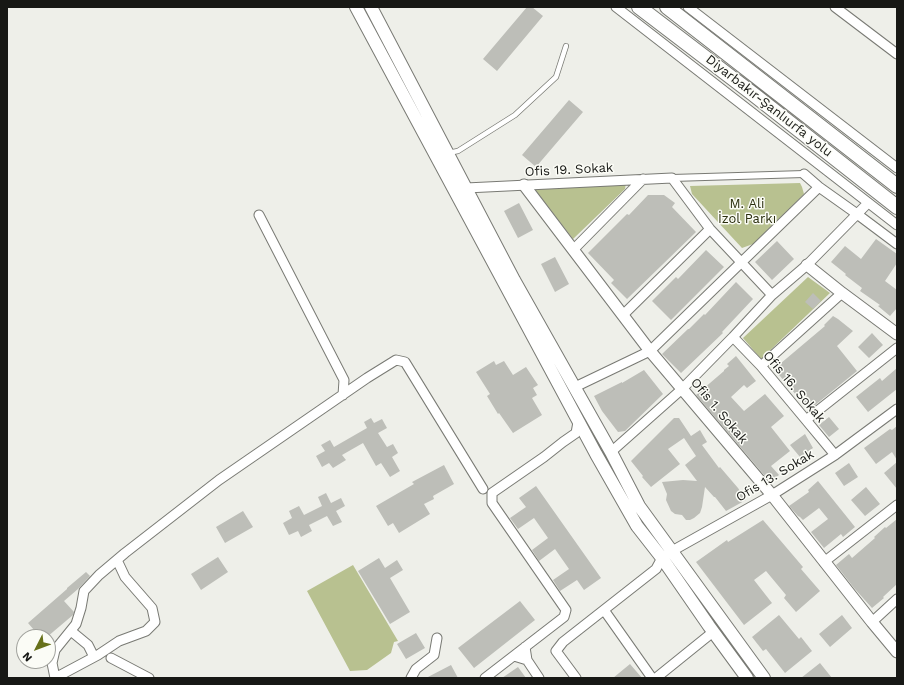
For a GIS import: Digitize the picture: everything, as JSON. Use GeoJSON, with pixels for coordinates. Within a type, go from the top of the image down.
{"type":"FeatureCollection","features":[{"type":"Feature","properties":{"kind":"highway","name":"Diyarbakır-Şanlıurfa yolu"},"geometry":{"type":"LineString","coordinates":[[639,7],[897,207]]}},
{"type":"Feature","properties":{"kind":"highway","name":"Diyarbakır-Şanlıurfa yolu"},"geometry":{"type":"LineString","coordinates":[[667,7],[897,186]]}},
{"type":"Feature","properties":{"kind":"main road"},"geometry":{"type":"LineString","coordinates":[[356,7],[578,422],[638,526],[667,555],[764,678]]}},
{"type":"Feature","properties":{"kind":"main road"},"geometry":{"type":"LineString","coordinates":[[371,7],[514,280],[611,452],[639,506],[713,632],[747,678]]}},
{"type":"Feature","properties":{"kind":"street"},"geometry":{"type":"LineString","coordinates":[[616,7],[897,225]]}},
{"type":"Feature","properties":{"kind":"street"},"geometry":{"type":"LineString","coordinates":[[688,7],[897,168]]}},
{"type":"Feature","properties":{"kind":"street"},"geometry":{"type":"LineString","coordinates":[[835,7],[897,54]]}},
{"type":"Feature","properties":{"kind":"street"},"geometry":{"type":"LineString","coordinates":[[672,178],[804,174],[819,187],[858,214],[897,244]]}},
{"type":"Feature","properties":{"kind":"street"},"geometry":{"type":"LineString","coordinates":[[672,178],[710,229],[772,295]]}},
{"type":"Feature","properties":{"kind":"street","name":"Ofis 19. Sokak"},"geometry":{"type":"LineString","coordinates":[[466,188],[672,178]]}},
{"type":"Feature","properties":{"kind":"street"},"geometry":{"type":"LineString","coordinates":[[573,250],[643,180]]}},
{"type":"Feature","properties":{"kind":"street","name":"Ofis 1. Sokak"},"geometry":{"type":"LineString","coordinates":[[524,185],[650,351],[772,495],[897,652]]}},
{"type":"Feature","properties":{"kind":"street"},"geometry":{"type":"LineString","coordinates":[[574,387],[650,351],[819,187]]}},
{"type":"Feature","properties":{"kind":"street"},"geometry":{"type":"LineString","coordinates":[[611,452],[682,389],[772,295],[807,265],[868,203]]}},
{"type":"Feature","properties":{"kind":"street"},"geometry":{"type":"LineString","coordinates":[[259,215],[344,380],[355,387]]}},
{"type":"Feature","properties":{"kind":"street"},"geometry":{"type":"LineString","coordinates":[[624,315],[710,229]]}},
{"type":"Feature","properties":{"kind":"street"},"geometry":{"type":"LineString","coordinates":[[807,265],[897,334]]}},
{"type":"Feature","properties":{"kind":"street"},"geometry":{"type":"LineString","coordinates":[[761,366],[842,293]]}},
{"type":"Feature","properties":{"kind":"street","name":"Ofis 16. Sokak"},"geometry":{"type":"LineString","coordinates":[[733,337],[761,366],[835,455]]}},
{"type":"Feature","properties":{"kind":"street"},"geometry":{"type":"LineString","coordinates":[[806,420],[897,348]]}},
{"type":"Feature","properties":{"kind":"street"},"geometry":{"type":"LineString","coordinates":[[117,560],[125,576],[152,608],[155,622],[146,631],[119,642],[55,678],[52,663],[55,650],[76,624],[84,591],[99,575],[117,560],[219,480],[396,360],[405,362],[483,489],[492,498],[566,610],[564,617],[485,678]]}},
{"type":"Feature","properties":{"kind":"street"},"geometry":{"type":"LineString","coordinates":[[343,395],[344,380]]}},
{"type":"Feature","properties":{"kind":"street","name":"Ofis 13. Sokak"},"geometry":{"type":"LineString","coordinates":[[667,555],[772,495],[835,455],[897,409]]}},
{"type":"Feature","properties":{"kind":"street"},"geometry":{"type":"LineString","coordinates":[[492,498],[576,433],[578,422]]}},
{"type":"Feature","properties":{"kind":"street"},"geometry":{"type":"LineString","coordinates":[[824,562],[897,505]]}},
{"type":"Feature","properties":{"kind":"street"},"geometry":{"type":"LineString","coordinates":[[576,678],[556,651],[563,642],[656,569],[667,555]]}},
{"type":"Feature","properties":{"kind":"street"},"geometry":{"type":"LineString","coordinates":[[872,622],[897,599]]}},
{"type":"Feature","properties":{"kind":"street"},"geometry":{"type":"LineString","coordinates":[[604,610],[652,678]]}},
{"type":"Feature","properties":{"kind":"street"},"geometry":{"type":"LineString","coordinates":[[70,631],[88,645],[96,656],[111,658],[149,678]]}},
{"type":"Feature","properties":{"kind":"street"},"geometry":{"type":"LineString","coordinates":[[656,678],[713,632]]}},
{"type":"Feature","properties":{"kind":"street"},"geometry":{"type":"LineString","coordinates":[[411,678],[416,669],[434,655],[438,638]]}},
{"type":"Feature","properties":{"kind":"street"},"geometry":{"type":"LineString","coordinates":[[111,647],[111,658]]}},
{"type":"Feature","properties":{"kind":"street"},"geometry":{"type":"LineString","coordinates":[[525,647],[527,660],[539,678]]}},
{"type":"Feature","properties":{"kind":"street"},"geometry":{"type":"LineString","coordinates":[[514,656],[527,660]]}},
{"type":"Feature","properties":{"kind":"lane"},"geometry":{"type":"LineString","coordinates":[[448,153],[458,151],[515,115],[556,77],[566,46]]}},
{"type":"Feature","properties":{"kind":"green space"},"geometry":{"type":"Polygon","coordinates":[[[626,183],[625,189],[573,239],[536,191],[536,187],[626,183]]]}},
{"type":"Feature","properties":{"kind":"green space","name":"M. Ali İzol Parkı"},"geometry":{"type":"Polygon","coordinates":[[[800,183],[804,194],[753,244],[742,248],[692,194],[690,186],[800,183]]]}},
{"type":"Feature","properties":{"kind":"green space"},"geometry":{"type":"Polygon","coordinates":[[[808,277],[830,293],[761,359],[743,338],[808,277]]]}},
{"type":"Feature","properties":{"kind":"green space"},"geometry":{"type":"Polygon","coordinates":[[[353,565],[398,641],[394,642],[391,653],[367,670],[350,671],[307,591],[353,565]]]}},
{"type":"Feature","properties":{"kind":"building"},"geometry":{"type":"Polygon","coordinates":[[[527,7],[532,7],[543,16],[497,71],[483,59],[527,7]]]}},
{"type":"Feature","properties":{"kind":"building"},"geometry":{"type":"Polygon","coordinates":[[[569,100],[583,112],[536,167],[522,155],[569,100]]]}},
{"type":"Feature","properties":{"kind":"building"},"geometry":{"type":"Polygon","coordinates":[[[648,195],[664,195],[675,203],[672,207],[696,232],[627,299],[611,283],[614,280],[588,253],[648,195]]]}},
{"type":"Feature","properties":{"kind":"building"},"geometry":{"type":"Polygon","coordinates":[[[519,203],[533,230],[518,238],[504,211],[519,203]]]}},
{"type":"Feature","properties":{"kind":"building"},"geometry":{"type":"Polygon","coordinates":[[[876,239],[897,254],[897,263],[885,281],[897,290],[897,308],[890,316],[878,306],[880,305],[860,291],[862,288],[831,262],[845,246],[861,259],[876,239]]]}},
{"type":"Feature","properties":{"kind":"building"},"geometry":{"type":"Polygon","coordinates":[[[777,241],[794,259],[772,280],[755,262],[777,241]]]}},
{"type":"Feature","properties":{"kind":"building"},"geometry":{"type":"Polygon","coordinates":[[[706,250],[724,267],[671,320],[652,301],[676,277],[678,279],[706,250]]]}},
{"type":"Feature","properties":{"kind":"building"},"geometry":{"type":"Polygon","coordinates":[[[555,257],[569,284],[555,292],[541,264],[555,257]]]}},
{"type":"Feature","properties":{"kind":"building"},"geometry":{"type":"Polygon","coordinates":[[[736,282],[753,299],[722,332],[723,333],[681,373],[662,354],[704,314],[705,315],[736,282]]]}},
{"type":"Feature","properties":{"kind":"building"},"geometry":{"type":"Polygon","coordinates":[[[813,293],[821,301],[813,309],[805,302],[813,293]]]}},
{"type":"Feature","properties":{"kind":"building"},"geometry":{"type":"Polygon","coordinates":[[[833,316],[853,331],[837,346],[857,371],[809,410],[774,369],[825,326],[824,325],[833,316]]]}},
{"type":"Feature","properties":{"kind":"building"},"geometry":{"type":"Polygon","coordinates":[[[872,333],[883,345],[869,358],[858,347],[872,333]]]}},
{"type":"Feature","properties":{"kind":"building"},"geometry":{"type":"Polygon","coordinates":[[[736,356],[756,381],[747,388],[744,385],[731,397],[744,411],[765,394],[784,416],[771,427],[790,451],[771,466],[779,475],[770,482],[696,395],[724,371],[729,366],[727,364],[736,356]]]}},
{"type":"Feature","properties":{"kind":"building"},"geometry":{"type":"Polygon","coordinates":[[[494,361],[496,365],[504,361],[513,375],[526,367],[538,385],[533,388],[537,395],[532,398],[542,415],[513,433],[499,413],[498,414],[487,396],[490,394],[476,372],[494,361]]]}},
{"type":"Feature","properties":{"kind":"building"},"geometry":{"type":"Polygon","coordinates":[[[897,368],[897,389],[868,412],[856,397],[880,378],[882,381],[897,368]]]}},
{"type":"Feature","properties":{"kind":"building"},"geometry":{"type":"Polygon","coordinates":[[[644,370],[663,394],[625,431],[618,432],[602,411],[594,396],[622,383],[644,370]]]}},
{"type":"Feature","properties":{"kind":"building"},"geometry":{"type":"Polygon","coordinates":[[[829,417],[839,429],[829,437],[819,425],[829,417]]]}},
{"type":"Feature","properties":{"kind":"building"},"geometry":{"type":"Polygon","coordinates":[[[371,418],[374,423],[382,419],[387,428],[378,433],[387,447],[393,444],[398,453],[392,457],[400,471],[390,477],[381,463],[376,466],[363,443],[342,455],[346,460],[333,468],[329,463],[322,467],[316,456],[325,451],[321,445],[330,440],[334,447],[367,428],[364,422],[371,418]]]}},
{"type":"Feature","properties":{"kind":"building"},"geometry":{"type":"Polygon","coordinates":[[[674,418],[679,418],[691,436],[700,430],[707,442],[702,445],[719,468],[720,467],[738,488],[746,500],[726,511],[705,487],[700,513],[694,518],[686,520],[682,515],[675,514],[671,511],[666,500],[667,494],[662,482],[683,480],[697,481],[685,465],[696,456],[684,438],[668,449],[680,464],[651,487],[631,461],[674,418]]]}},
{"type":"Feature","properties":{"kind":"building"},"geometry":{"type":"Polygon","coordinates":[[[897,426],[897,460],[892,452],[876,464],[864,448],[890,429],[892,430],[897,426]]]}},
{"type":"Feature","properties":{"kind":"building"},"geometry":{"type":"Polygon","coordinates":[[[805,434],[813,448],[800,457],[790,445],[805,434]]]}},
{"type":"Feature","properties":{"kind":"building"},"geometry":{"type":"Polygon","coordinates":[[[897,462],[897,489],[884,473],[897,462]]]}},
{"type":"Feature","properties":{"kind":"building"},"geometry":{"type":"Polygon","coordinates":[[[849,463],[858,477],[844,486],[835,473],[849,463]]]}},
{"type":"Feature","properties":{"kind":"building"},"geometry":{"type":"Polygon","coordinates":[[[444,465],[454,484],[433,496],[434,499],[424,504],[430,514],[399,533],[393,523],[388,526],[376,506],[414,484],[412,482],[444,465]]]}},
{"type":"Feature","properties":{"kind":"building"},"geometry":{"type":"Polygon","coordinates":[[[818,481],[855,527],[843,537],[841,534],[824,548],[811,532],[828,519],[819,508],[803,520],[789,506],[809,492],[808,490],[818,481]]]}},
{"type":"Feature","properties":{"kind":"building"},"geometry":{"type":"Polygon","coordinates":[[[536,486],[601,578],[584,590],[577,580],[560,591],[553,580],[569,569],[555,549],[539,561],[532,550],[548,538],[534,518],[518,529],[510,518],[526,507],[519,498],[536,486]]]}},
{"type":"Feature","properties":{"kind":"building"},"geometry":{"type":"Polygon","coordinates":[[[866,487],[880,504],[865,516],[851,500],[866,487]]]}},
{"type":"Feature","properties":{"kind":"building"},"geometry":{"type":"Polygon","coordinates":[[[326,493],[331,503],[341,498],[345,506],[336,511],[342,522],[333,526],[327,516],[309,525],[312,531],[301,537],[298,531],[289,535],[283,523],[292,518],[289,511],[299,506],[304,515],[322,506],[318,497],[326,493]]]}},
{"type":"Feature","properties":{"kind":"building"},"geometry":{"type":"Polygon","coordinates":[[[243,511],[253,527],[225,543],[216,527],[243,511]]]}},
{"type":"Feature","properties":{"kind":"building"},"geometry":{"type":"Polygon","coordinates":[[[897,519],[897,584],[872,608],[836,565],[849,554],[852,558],[885,527],[886,528],[897,519]]]}},
{"type":"Feature","properties":{"kind":"building"},"geometry":{"type":"Polygon","coordinates":[[[763,520],[803,567],[801,569],[820,591],[796,612],[784,598],[786,595],[766,571],[754,580],[772,603],[744,625],[696,562],[727,540],[728,542],[763,520]]]}},
{"type":"Feature","properties":{"kind":"building"},"geometry":{"type":"Polygon","coordinates":[[[218,557],[228,572],[201,590],[191,574],[218,557]]]}},
{"type":"Feature","properties":{"kind":"building"},"geometry":{"type":"Polygon","coordinates":[[[379,558],[385,568],[397,560],[403,570],[390,578],[410,612],[390,624],[358,571],[379,558]]]}},
{"type":"Feature","properties":{"kind":"building"},"geometry":{"type":"Polygon","coordinates":[[[86,572],[90,576],[64,601],[74,612],[73,615],[56,629],[33,629],[28,623],[86,572]]]}},
{"type":"Feature","properties":{"kind":"building"},"geometry":{"type":"Polygon","coordinates":[[[520,601],[535,620],[474,668],[458,648],[520,601]]]}},
{"type":"Feature","properties":{"kind":"building"},"geometry":{"type":"Polygon","coordinates":[[[779,615],[799,639],[801,637],[812,651],[785,673],[766,649],[763,651],[752,637],[779,615]]]}},
{"type":"Feature","properties":{"kind":"building"},"geometry":{"type":"Polygon","coordinates":[[[842,615],[852,628],[830,647],[819,634],[842,615]]]}},
{"type":"Feature","properties":{"kind":"building"},"geometry":{"type":"Polygon","coordinates":[[[416,633],[425,648],[406,659],[397,644],[416,633]]]}},
{"type":"Feature","properties":{"kind":"building"},"geometry":{"type":"Polygon","coordinates":[[[820,663],[832,678],[801,678],[820,663]]]}},
{"type":"Feature","properties":{"kind":"building"},"geometry":{"type":"Polygon","coordinates":[[[630,664],[642,678],[613,678],[630,664]]]}},
{"type":"Feature","properties":{"kind":"building"},"geometry":{"type":"Polygon","coordinates":[[[451,665],[458,678],[426,678],[451,665]]]}},
{"type":"Feature","properties":{"kind":"building"},"geometry":{"type":"Polygon","coordinates":[[[518,667],[526,678],[502,678],[518,667]]]}}]}
